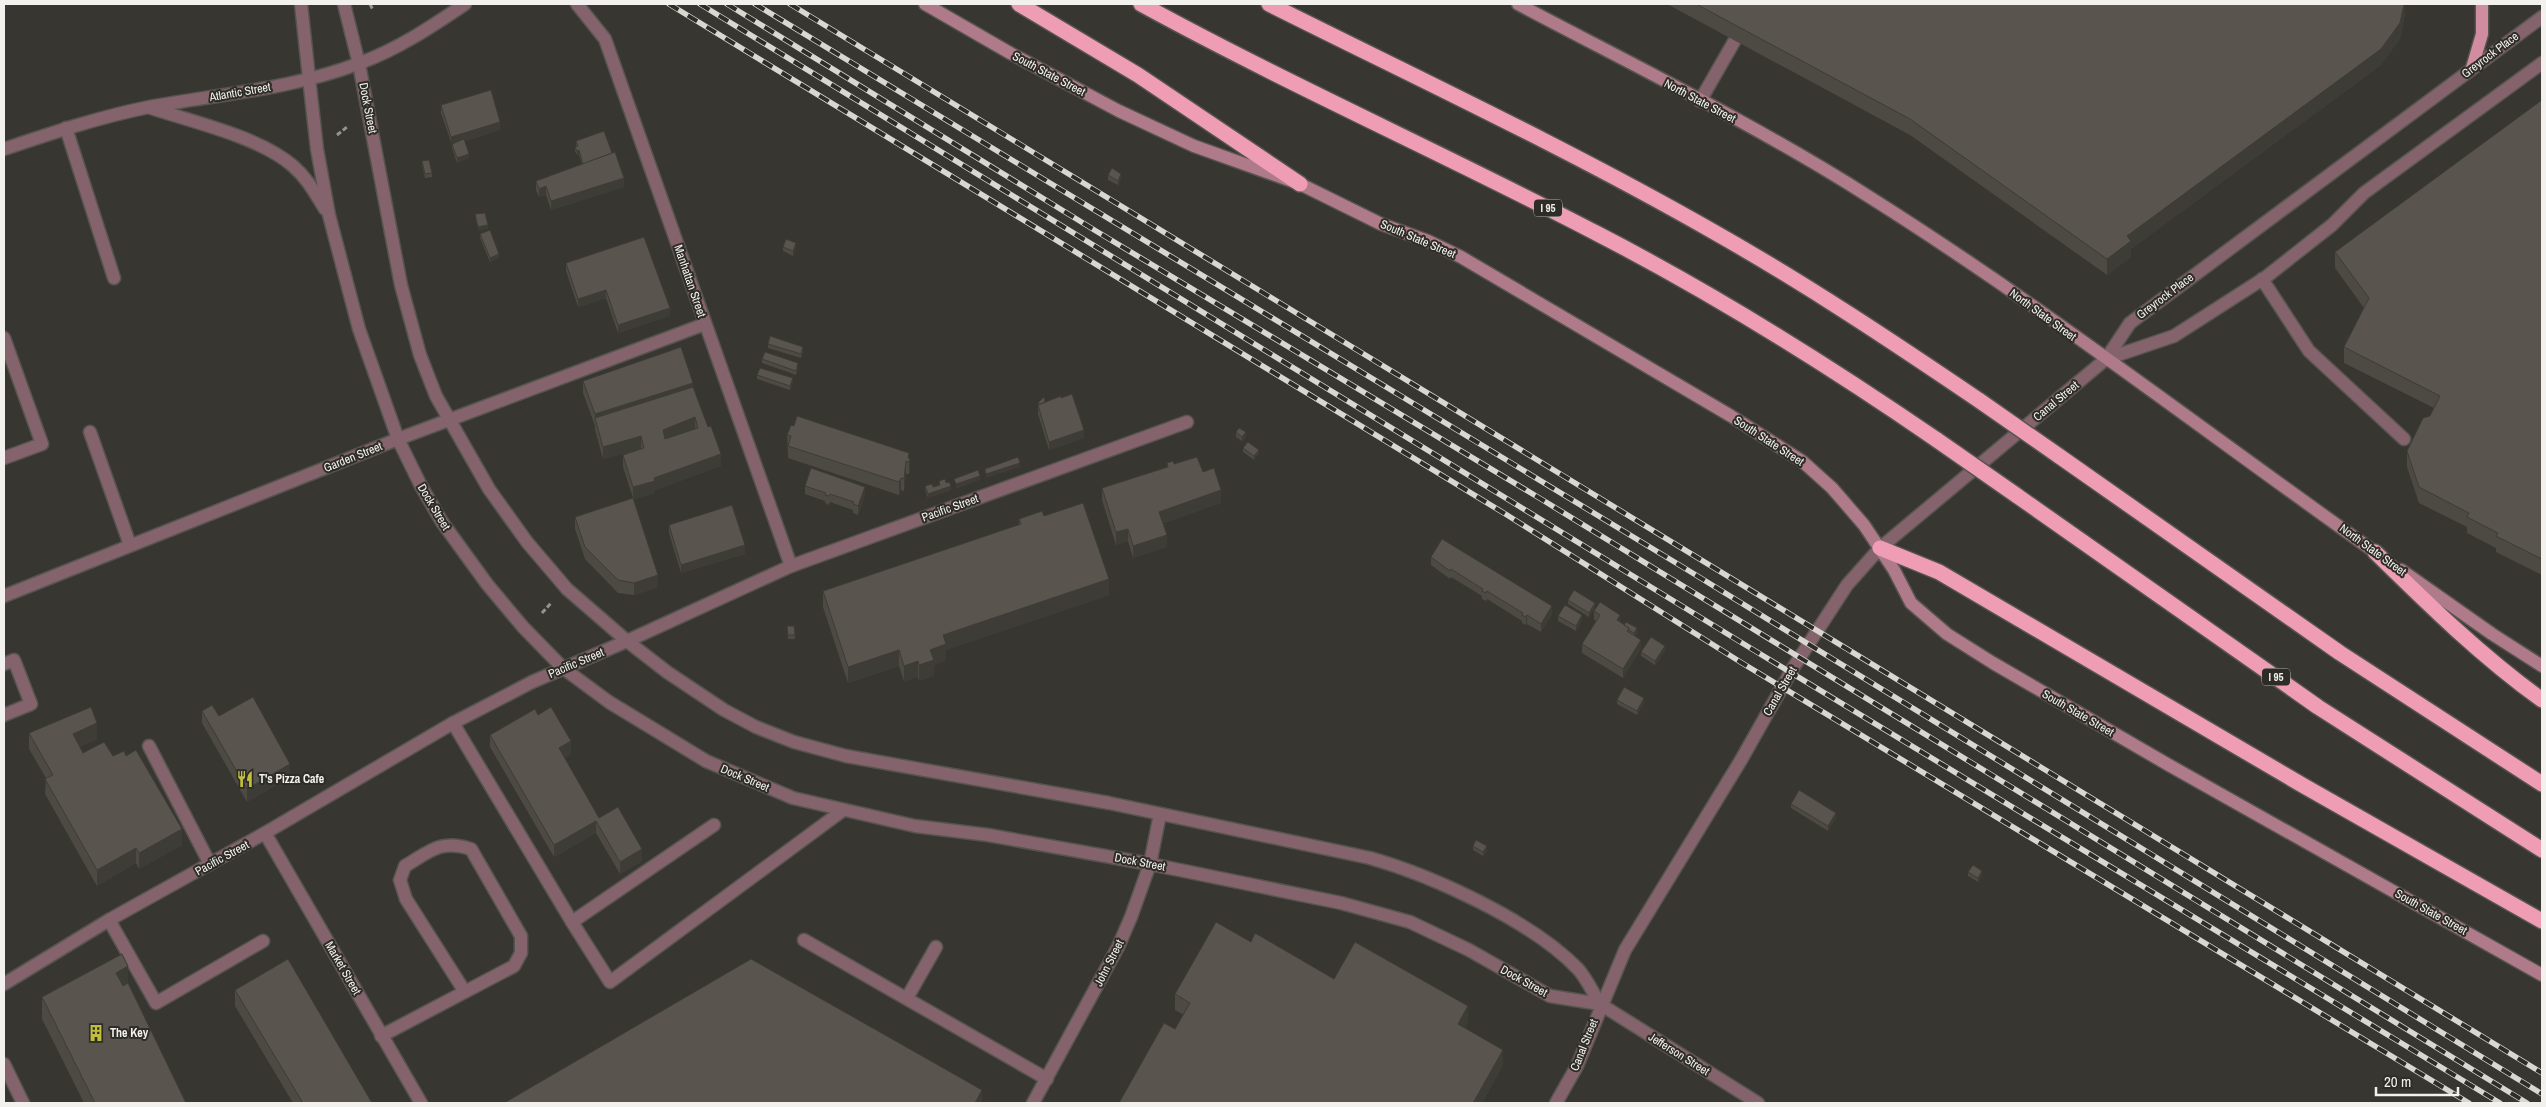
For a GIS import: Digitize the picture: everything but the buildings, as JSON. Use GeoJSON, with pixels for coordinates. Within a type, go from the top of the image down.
{"type":"FeatureCollection","features":[{"type":"Feature","properties":{"kind":"highway"},"geometry":{"type":"LineString","coordinates":[[1019,4],[1138,75],[1300,184]]}},
{"type":"Feature","properties":{"kind":"highway","name":"I 95"},"geometry":{"type":"LineString","coordinates":[[1141,4],[1510,188],[1689,282],[1785,340],[1938,440],[2318,707],[2542,850]]}},
{"type":"Feature","properties":{"kind":"highway"},"geometry":{"type":"LineString","coordinates":[[1268,4],[1616,179],[1713,231],[1807,287],[1980,401],[2340,653],[2542,784]]}},
{"type":"Feature","properties":{"kind":"highway"},"geometry":{"type":"LineString","coordinates":[[1880,548],[1939,572],[2295,781],[2542,921]]}},
{"type":"Feature","properties":{"kind":"highway"},"geometry":{"type":"LineString","coordinates":[[2375,552],[2457,632],[2501,670],[2542,700]]}},
{"type":"Feature","properties":{"kind":"main road","name":"South State Street"},"geometry":{"type":"LineString","coordinates":[[925,4],[1010,53],[1119,111],[1194,146],[1300,184],[1382,224],[1428,241],[1461,257],[1772,442],[1802,461],[1832,488],[1880,548],[1911,603],[1947,634],[1993,663],[2542,975]]}},
{"type":"Feature","properties":{"kind":"main road","name":"North State Street"},"geometry":{"type":"LineString","coordinates":[[1518,4],[1700,101],[1868,196],[1987,275],[2375,552],[2492,634],[2542,666]]}},
{"type":"Feature","properties":{"kind":"main road"},"geometry":{"type":"LineString","coordinates":[[2472,68],[2482,34],[2482,4]]}},
{"type":"Feature","properties":{"kind":"street","name":"Dock Street"},"geometry":{"type":"LineString","coordinates":[[301,4],[316,149],[329,215],[358,329],[398,439],[421,486],[456,544],[522,627],[563,668],[642,724],[706,761],[793,798],[915,826],[988,835],[1150,864],[1341,903],[1410,922],[1470,950],[1550,996],[1600,1004]]}},
{"type":"Feature","properties":{"kind":"street","name":"Dock Street"},"geometry":{"type":"LineString","coordinates":[[344,4],[359,64],[410,322],[420,355],[448,420],[489,488],[527,542],[567,589],[627,641],[667,672],[724,710],[756,727],[794,742],[846,756],[1160,814],[1370,858],[1432,878],[1506,917],[1558,950],[1579,971],[1600,1004]]}},
{"type":"Feature","properties":{"kind":"street","name":"Atlantic Street"},"geometry":{"type":"LineString","coordinates":[[4,149],[66,128],[149,107],[248,91],[309,78],[359,64],[404,43],[465,4]]}},
{"type":"Feature","properties":{"kind":"street","name":"Manhattan Street"},"geometry":{"type":"LineString","coordinates":[[577,4],[605,39],[791,566]]}},
{"type":"Feature","properties":{"kind":"street","name":"Greyrock Place"},"geometry":{"type":"LineString","coordinates":[[2106,360],[2130,322],[2542,17]]}},
{"type":"Feature","properties":{"kind":"street"},"geometry":{"type":"LineString","coordinates":[[1700,101],[1735,40]]}},
{"type":"Feature","properties":{"kind":"street"},"geometry":{"type":"LineString","coordinates":[[2106,360],[2174,336],[2262,279],[2332,225],[2364,193],[2542,63]]}},
{"type":"Feature","properties":{"kind":"street"},"geometry":{"type":"LineString","coordinates":[[149,107],[228,133],[277,155],[293,165],[308,182],[329,215]]}},
{"type":"Feature","properties":{"kind":"street"},"geometry":{"type":"LineString","coordinates":[[66,128],[114,278]]}},
{"type":"Feature","properties":{"kind":"street"},"geometry":{"type":"LineString","coordinates":[[2262,279],[2309,351],[2404,439]]}},
{"type":"Feature","properties":{"kind":"street","name":"Garden Street"},"geometry":{"type":"LineString","coordinates":[[4,596],[398,439],[705,324]]}},
{"type":"Feature","properties":{"kind":"street"},"geometry":{"type":"LineString","coordinates":[[4,338],[42,444],[4,458]]}},
{"type":"Feature","properties":{"kind":"street","name":"Canal Street"},"geometry":{"type":"LineString","coordinates":[[1556,1103],[1576,1066],[1600,1004],[1625,950],[1741,760],[1792,668],[1847,585],[1880,548],[2106,360]]}},
{"type":"Feature","properties":{"kind":"street","name":"Pacific Street"},"geometry":{"type":"LineString","coordinates":[[4,984],[109,920],[265,833],[453,723],[532,682],[791,566],[1187,422]]}},
{"type":"Feature","properties":{"kind":"street"},"geometry":{"type":"LineString","coordinates":[[90,432],[130,545]]}},
{"type":"Feature","properties":{"kind":"street"},"geometry":{"type":"LineString","coordinates":[[4,664],[14,660],[31,704],[4,715]]}},
{"type":"Feature","properties":{"kind":"street"},"geometry":{"type":"LineString","coordinates":[[453,723],[610,982],[842,810]]}},
{"type":"Feature","properties":{"kind":"street"},"geometry":{"type":"LineString","coordinates":[[149,746],[210,864]]}},
{"type":"Feature","properties":{"kind":"street","name":"John Street"},"geometry":{"type":"LineString","coordinates":[[1034,1103],[1118,947],[1138,900],[1150,864],[1160,814]]}},
{"type":"Feature","properties":{"kind":"street"},"geometry":{"type":"LineString","coordinates":[[572,922],[714,825]]}},
{"type":"Feature","properties":{"kind":"street","name":"Market Street"},"geometry":{"type":"LineString","coordinates":[[265,833],[421,1103]]}},
{"type":"Feature","properties":{"kind":"street"},"geometry":{"type":"LineString","coordinates":[[382,1036],[514,966],[521,953],[521,936],[471,849],[456,844],[440,845],[405,866],[400,880],[406,898],[464,992]]}},
{"type":"Feature","properties":{"kind":"street"},"geometry":{"type":"LineString","coordinates":[[109,920],[156,1002],[263,941]]}},
{"type":"Feature","properties":{"kind":"street"},"geometry":{"type":"LineString","coordinates":[[804,940],[1047,1079]]}},
{"type":"Feature","properties":{"kind":"street"},"geometry":{"type":"LineString","coordinates":[[907,998],[936,947]]}},
{"type":"Feature","properties":{"kind":"street","name":"Jefferson Street"},"geometry":{"type":"LineString","coordinates":[[1600,1004],[1758,1103]]}},
{"type":"Feature","properties":{"kind":"street"},"geometry":{"type":"LineString","coordinates":[[4,1064],[23,1103]]}},
{"type":"Feature","properties":{"kind":"path"},"geometry":{"type":"LineString","coordinates":[[370,4],[373,10]]}},
{"type":"Feature","properties":{"kind":"path"},"geometry":{"type":"LineString","coordinates":[[334,136],[347,127]]}},
{"type":"Feature","properties":{"kind":"path"},"geometry":{"type":"LineString","coordinates":[[542,613],[555,599]]}},
{"type":"Feature","properties":{"kind":"railway"},"geometry":{"type":"LineString","coordinates":[[669,4],[1507,515],[1742,663],[2469,1103]]}},
{"type":"Feature","properties":{"kind":"railway"},"geometry":{"type":"LineString","coordinates":[[700,4],[1752,649],[2500,1103]]}},
{"type":"Feature","properties":{"kind":"railway"},"geometry":{"type":"LineString","coordinates":[[727,4],[1096,231],[1541,499],[2527,1103]]}},
{"type":"Feature","properties":{"kind":"railway"},"geometry":{"type":"LineString","coordinates":[[755,4],[1686,569],[2542,1094]]}},
{"type":"Feature","properties":{"kind":"railway"},"geometry":{"type":"LineString","coordinates":[[790,4],[2542,1073]]}},
{"type":"Feature","properties":{"kind":"place","name":"T's Pizza Cafe"},"geometry":{"type":"Point","coordinates":[245,779]}},
{"type":"Feature","properties":{"kind":"place","name":"The Key"},"geometry":{"type":"Point","coordinates":[96,1033]}}]}
